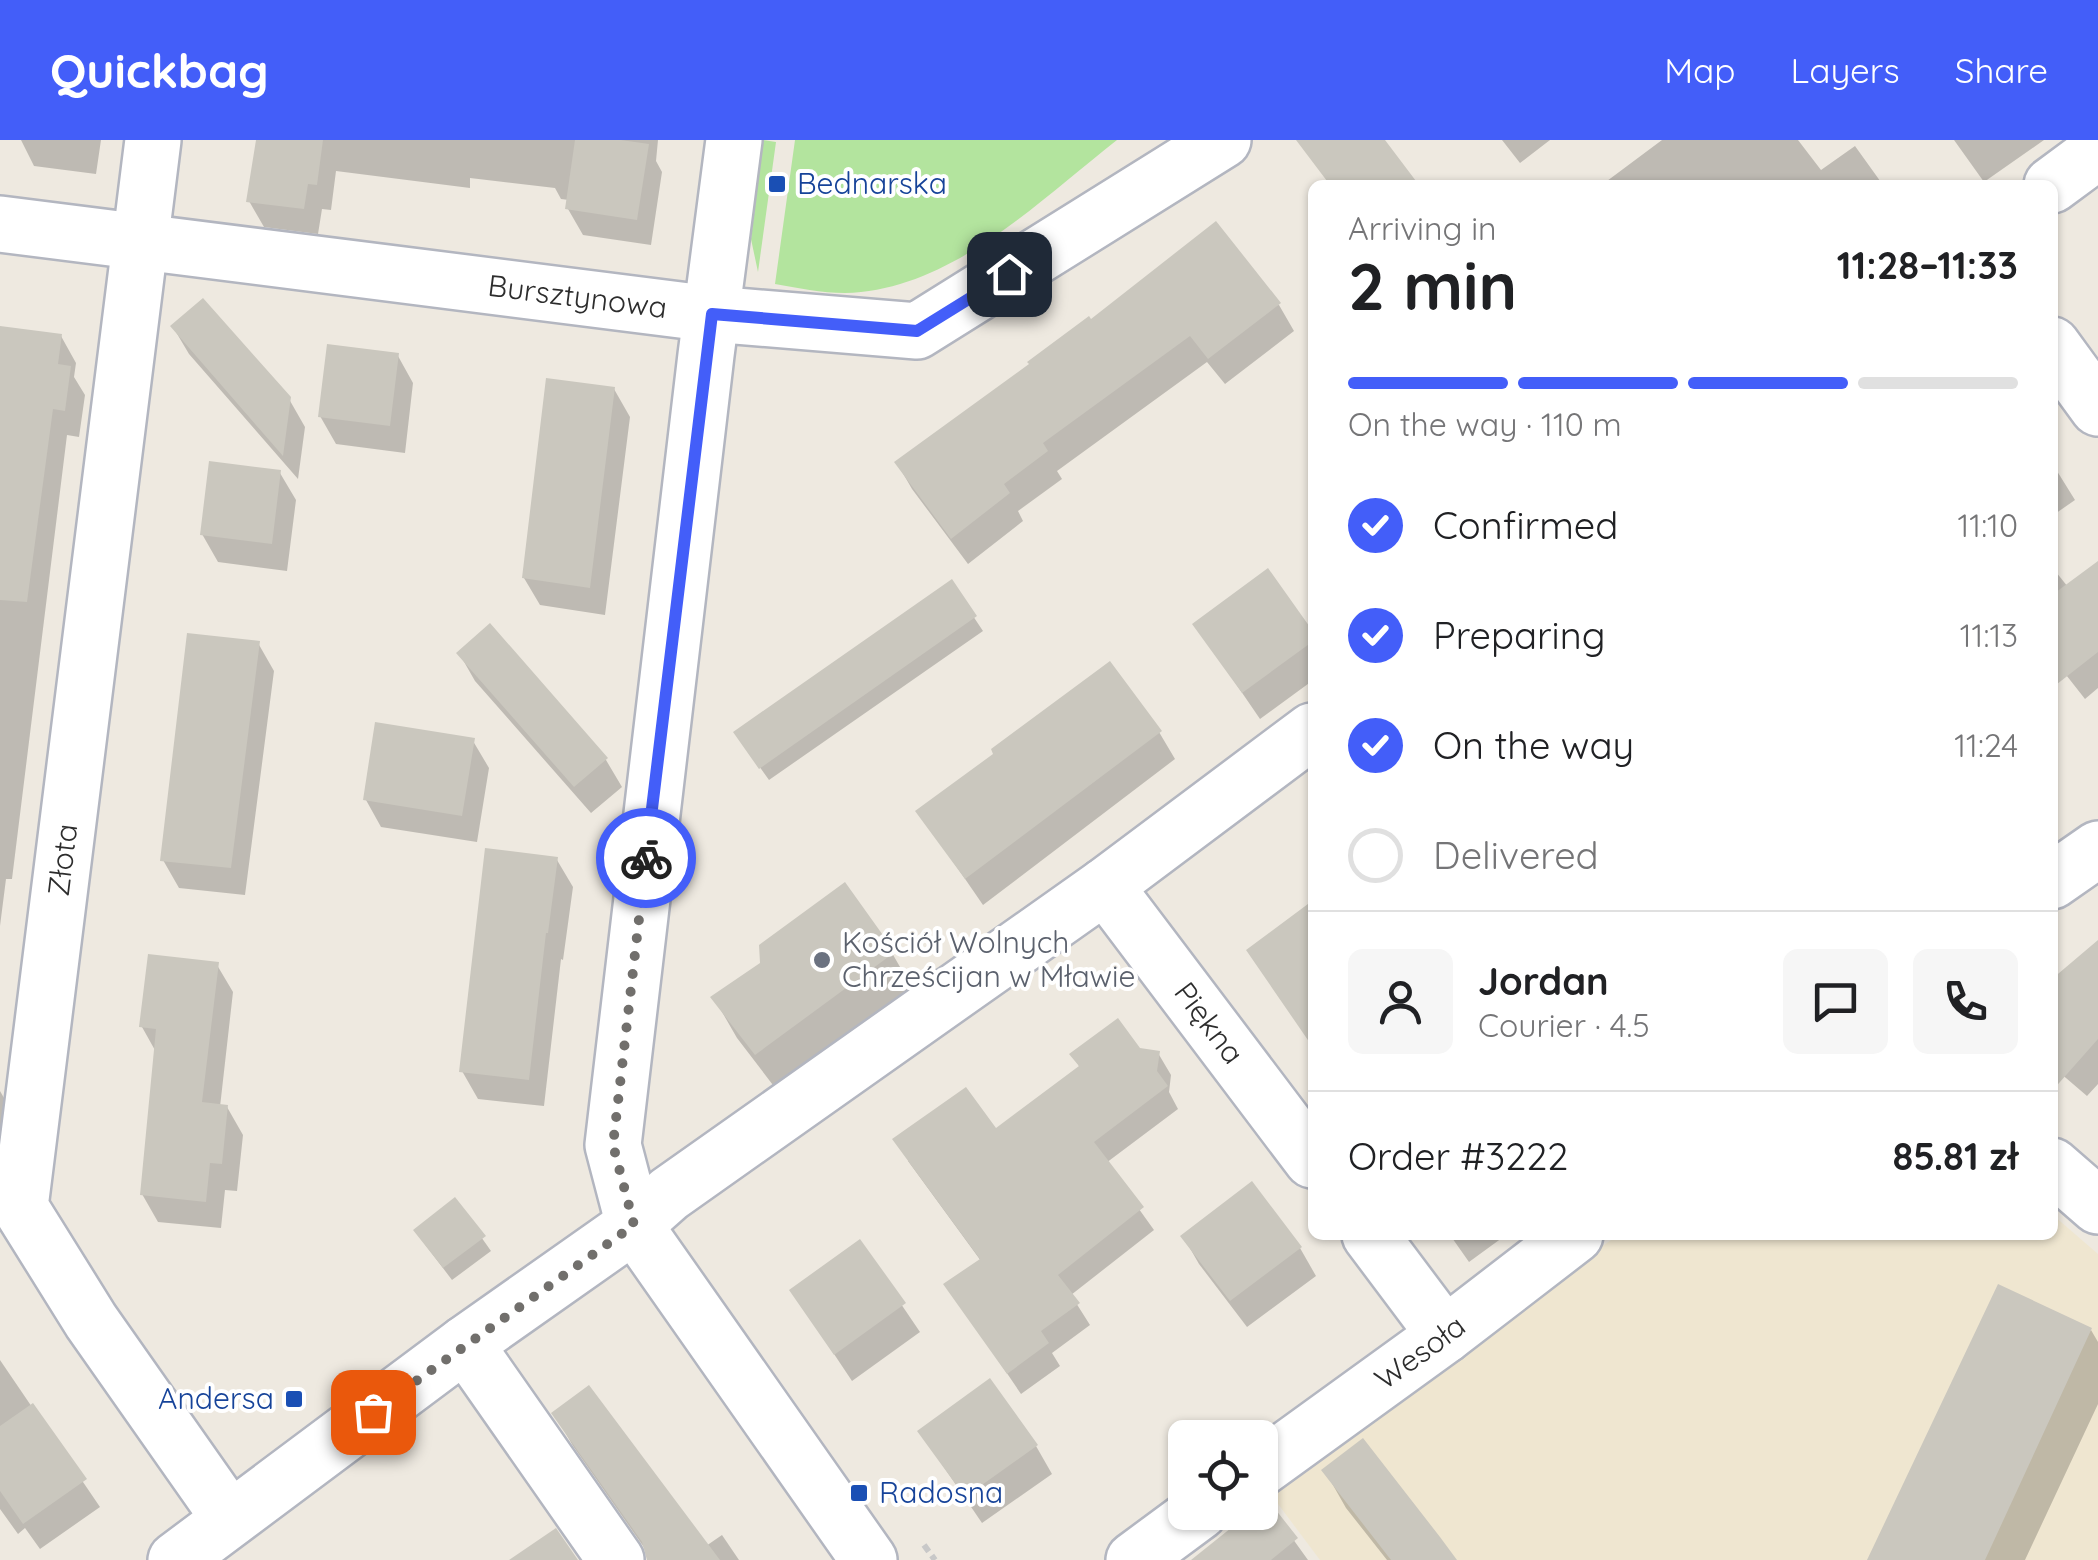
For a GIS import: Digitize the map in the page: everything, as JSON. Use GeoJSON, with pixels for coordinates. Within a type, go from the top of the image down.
{"type":"FeatureCollection","features":[{"type":"Feature","properties":{"kind":"street","name":"Złota"},"geometry":{"type":"LineString","coordinates":[[154,140],[20,1207],[90,1321],[230,1518]]}},
{"type":"Feature","properties":{"kind":"street"},"geometry":{"type":"LineString","coordinates":[[734,140],[613,1145],[634,1225],[869,1560]]}},
{"type":"Feature","properties":{"kind":"street","name":"Bursztynowa"},"geometry":{"type":"LineString","coordinates":[[0,224],[712,314],[917,331],[1222,140]]}},
{"type":"Feature","properties":{"kind":"street"},"geometry":{"type":"LineString","coordinates":[[2058,181],[2098,151]]}},
{"type":"Feature","properties":{"kind":"street"},"geometry":{"type":"LineString","coordinates":[[2058,353],[2098,408]]}},
{"type":"Feature","properties":{"kind":"street"},"geometry":{"type":"LineString","coordinates":[[176,1560],[465,1344],[634,1225],[669,1194],[1105,886],[1308,734]]}},
{"type":"Feature","properties":{"kind":"street"},"geometry":{"type":"LineString","coordinates":[[2058,877],[2098,849]]}},
{"type":"Feature","properties":{"kind":"street","name":"Piękna"},"geometry":{"type":"LineString","coordinates":[[1105,886],[1308,1155]]}},
{"type":"Feature","properties":{"kind":"street"},"geometry":{"type":"LineString","coordinates":[[2058,1171],[2098,1206]]}},
{"type":"Feature","properties":{"kind":"street"},"geometry":{"type":"LineString","coordinates":[[1374,1240],[1445,1334]]}},
{"type":"Feature","properties":{"kind":"street","name":"Wesoła"},"geometry":{"type":"LineString","coordinates":[[1278,1456],[1568,1240]]}},
{"type":"Feature","properties":{"kind":"street"},"geometry":{"type":"LineString","coordinates":[[465,1344],[616,1560]]}},
{"type":"Feature","properties":{"kind":"street"},"geometry":{"type":"LineString","coordinates":[[1134,1560],[1175,1530]]}},
{"type":"Feature","properties":{"kind":"shaded area"},"geometry":{"type":"Polygon","coordinates":[[[2058,1219],[2098,1254],[2098,1560],[1320,1560],[1278,1504],[1278,1479],[1611,1240],[2058,1240],[2058,1219]]]}},
{"type":"Feature","properties":{"kind":"green space"},"geometry":{"type":"Polygon","coordinates":[[[763,140],[776,142],[758,272],[751,239],[763,140]]]}},
{"type":"Feature","properties":{"kind":"green space"},"geometry":{"type":"Polygon","coordinates":[[[795,140],[1117,140],[1024,215],[957,260],[884,288],[845,293],[775,284],[795,140]]]}},
{"type":"Feature","properties":{"kind":"building"},"geometry":{"type":"Polygon","coordinates":[[[256,140],[323,140],[317,185],[308,184],[304,209],[246,202],[256,140]]]}},
{"type":"Feature","properties":{"kind":"building"},"geometry":{"type":"Polygon","coordinates":[[[575,140],[649,144],[637,220],[565,209],[575,140]]]}},
{"type":"Feature","properties":{"kind":"building"},"geometry":{"type":"Polygon","coordinates":[[[1296,140],[1385,140],[1415,180],[1326,180],[1296,140]]]}},
{"type":"Feature","properties":{"kind":"building"},"geometry":{"type":"Polygon","coordinates":[[[1216,221],[1281,303],[1208,359],[1190,336],[1043,443],[1048,451],[1004,484],[1010,493],[951,539],[894,462],[1089,316],[1091,319],[1216,221]]]}},
{"type":"Feature","properties":{"kind":"building"},"geometry":{"type":"Polygon","coordinates":[[[203,298],[291,397],[283,456],[170,326],[203,298]]]}},
{"type":"Feature","properties":{"kind":"building"},"geometry":{"type":"Polygon","coordinates":[[[0,326],[62,334],[58,364],[71,366],[65,411],[53,409],[27,602],[0,600],[0,326]]]}},
{"type":"Feature","properties":{"kind":"building"},"geometry":{"type":"Polygon","coordinates":[[[327,344],[399,353],[390,426],[318,417],[327,344]]]}},
{"type":"Feature","properties":{"kind":"building"},"geometry":{"type":"Polygon","coordinates":[[[546,378],[615,387],[590,588],[522,578],[546,378]]]}},
{"type":"Feature","properties":{"kind":"building"},"geometry":{"type":"Polygon","coordinates":[[[209,461],[281,470],[272,544],[200,535],[209,461]]]}},
{"type":"Feature","properties":{"kind":"building"},"geometry":{"type":"Polygon","coordinates":[[[2098,561],[2098,652],[2058,683],[2058,591],[2098,561]]]}},
{"type":"Feature","properties":{"kind":"building"},"geometry":{"type":"Polygon","coordinates":[[[1268,568],[1308,624],[1308,645],[1242,693],[1192,624],[1268,568]]]}},
{"type":"Feature","properties":{"kind":"building"},"geometry":{"type":"Polygon","coordinates":[[[952,579],[977,616],[759,769],[733,732],[952,579]]]}},
{"type":"Feature","properties":{"kind":"building"},"geometry":{"type":"Polygon","coordinates":[[[490,623],[608,758],[574,787],[456,653],[490,623]]]}},
{"type":"Feature","properties":{"kind":"building"},"geometry":{"type":"Polygon","coordinates":[[[187,633],[260,641],[231,868],[160,861],[187,633]]]}},
{"type":"Feature","properties":{"kind":"building"},"geometry":{"type":"Polygon","coordinates":[[[1110,661],[1162,731],[965,879],[915,811],[1110,661]]]}},
{"type":"Feature","properties":{"kind":"building"},"geometry":{"type":"Polygon","coordinates":[[[375,722],[475,738],[462,816],[363,800],[375,722]]]}},
{"type":"Feature","properties":{"kind":"building"},"geometry":{"type":"Polygon","coordinates":[[[485,848],[558,857],[529,1080],[459,1072],[485,848]]]}},
{"type":"Feature","properties":{"kind":"building","name":"Kościół Wolnych Chrześcijan w Mławie"},"geometry":{"type":"Polygon","coordinates":[[[845,882],[895,952],[755,1055],[710,997],[760,963],[759,945],[845,882]]]}},
{"type":"Feature","properties":{"kind":"building"},"geometry":{"type":"Polygon","coordinates":[[[1308,904],[1308,1040],[1246,950],[1308,904]]]}},
{"type":"Feature","properties":{"kind":"building"},"geometry":{"type":"Polygon","coordinates":[[[2098,940],[2098,1039],[2058,1084],[2058,974],[2098,940]]]}},
{"type":"Feature","properties":{"kind":"building"},"geometry":{"type":"Polygon","coordinates":[[[148,954],[219,962],[202,1102],[228,1105],[222,1164],[210,1163],[206,1202],[140,1195],[156,1029],[139,1027],[148,954]]]}},
{"type":"Feature","properties":{"kind":"building"},"geometry":{"type":"Polygon","coordinates":[[[1118,1018],[1140,1048],[1160,1051],[1157,1071],[1168,1086],[1094,1142],[1144,1207],[1058,1275],[1080,1303],[1041,1331],[1049,1343],[1007,1374],[943,1284],[980,1259],[892,1139],[966,1087],[996,1128],[1079,1066],[1069,1054],[1118,1018]]]}},
{"type":"Feature","properties":{"kind":"building"},"geometry":{"type":"Polygon","coordinates":[[[1252,1181],[1302,1247],[1230,1301],[1180,1236],[1252,1181]]]}},
{"type":"Feature","properties":{"kind":"building"},"geometry":{"type":"Polygon","coordinates":[[[455,1197],[486,1236],[443,1268],[413,1230],[455,1197]]]}},
{"type":"Feature","properties":{"kind":"building"},"geometry":{"type":"Polygon","coordinates":[[[860,1239],[906,1303],[834,1355],[789,1290],[860,1239]]]}},
{"type":"Feature","properties":{"kind":"building"},"geometry":{"type":"Polygon","coordinates":[[[1998,1284],[2092,1328],[1985,1560],[1867,1560],[1998,1284]]]}},
{"type":"Feature","properties":{"kind":"building"},"geometry":{"type":"Polygon","coordinates":[[[990,1378],[1038,1445],[965,1497],[917,1431],[990,1378]]]}},
{"type":"Feature","properties":{"kind":"building"},"geometry":{"type":"Polygon","coordinates":[[[589,1385],[720,1560],[647,1560],[642,1542],[551,1413],[589,1385]]]}},
{"type":"Feature","properties":{"kind":"building"},"geometry":{"type":"Polygon","coordinates":[[[33,1403],[87,1479],[23,1524],[0,1491],[0,1426],[33,1403]]]}},
{"type":"Feature","properties":{"kind":"building"},"geometry":{"type":"Polygon","coordinates":[[[1363,1438],[1457,1560],[1391,1560],[1321,1470],[1363,1438]]]}},
{"type":"Feature","properties":{"kind":"building"},"geometry":{"type":"Polygon","coordinates":[[[1278,1513],[1298,1538],[1271,1560],[1191,1560],[1228,1530],[1278,1530],[1278,1513]]]}},
{"type":"Feature","properties":{"kind":"building"},"geometry":{"type":"Polygon","coordinates":[[[556,1528],[578,1560],[509,1560],[556,1528]]]}},
{"type":"Feature","properties":{"kind":"way so far"},"geometry":{"type":"LineString","coordinates":[[373,1412],[634,1225],[613,1145],[646,858]]}},
{"type":"Feature","properties":{"kind":"place","name":"Bednarska"},"geometry":{"type":"Point","coordinates":[777,184]}},
{"type":"Feature","properties":{"kind":"place","name":"Kościół Wolnych Chrześcijan w Mławie"},"geometry":{"type":"Point","coordinates":[822,960]}},
{"type":"Feature","properties":{"kind":"place","name":"Andersa"},"geometry":{"type":"Point","coordinates":[294,1399]}},
{"type":"Feature","properties":{"kind":"place","name":"Radosna"},"geometry":{"type":"Point","coordinates":[859,1493]}},
{"type":"Feature","properties":{"kind":"route"},"geometry":{"type":"LineString","coordinates":[[646,858],[712,314],[917,331],[1009,274]]}}]}
